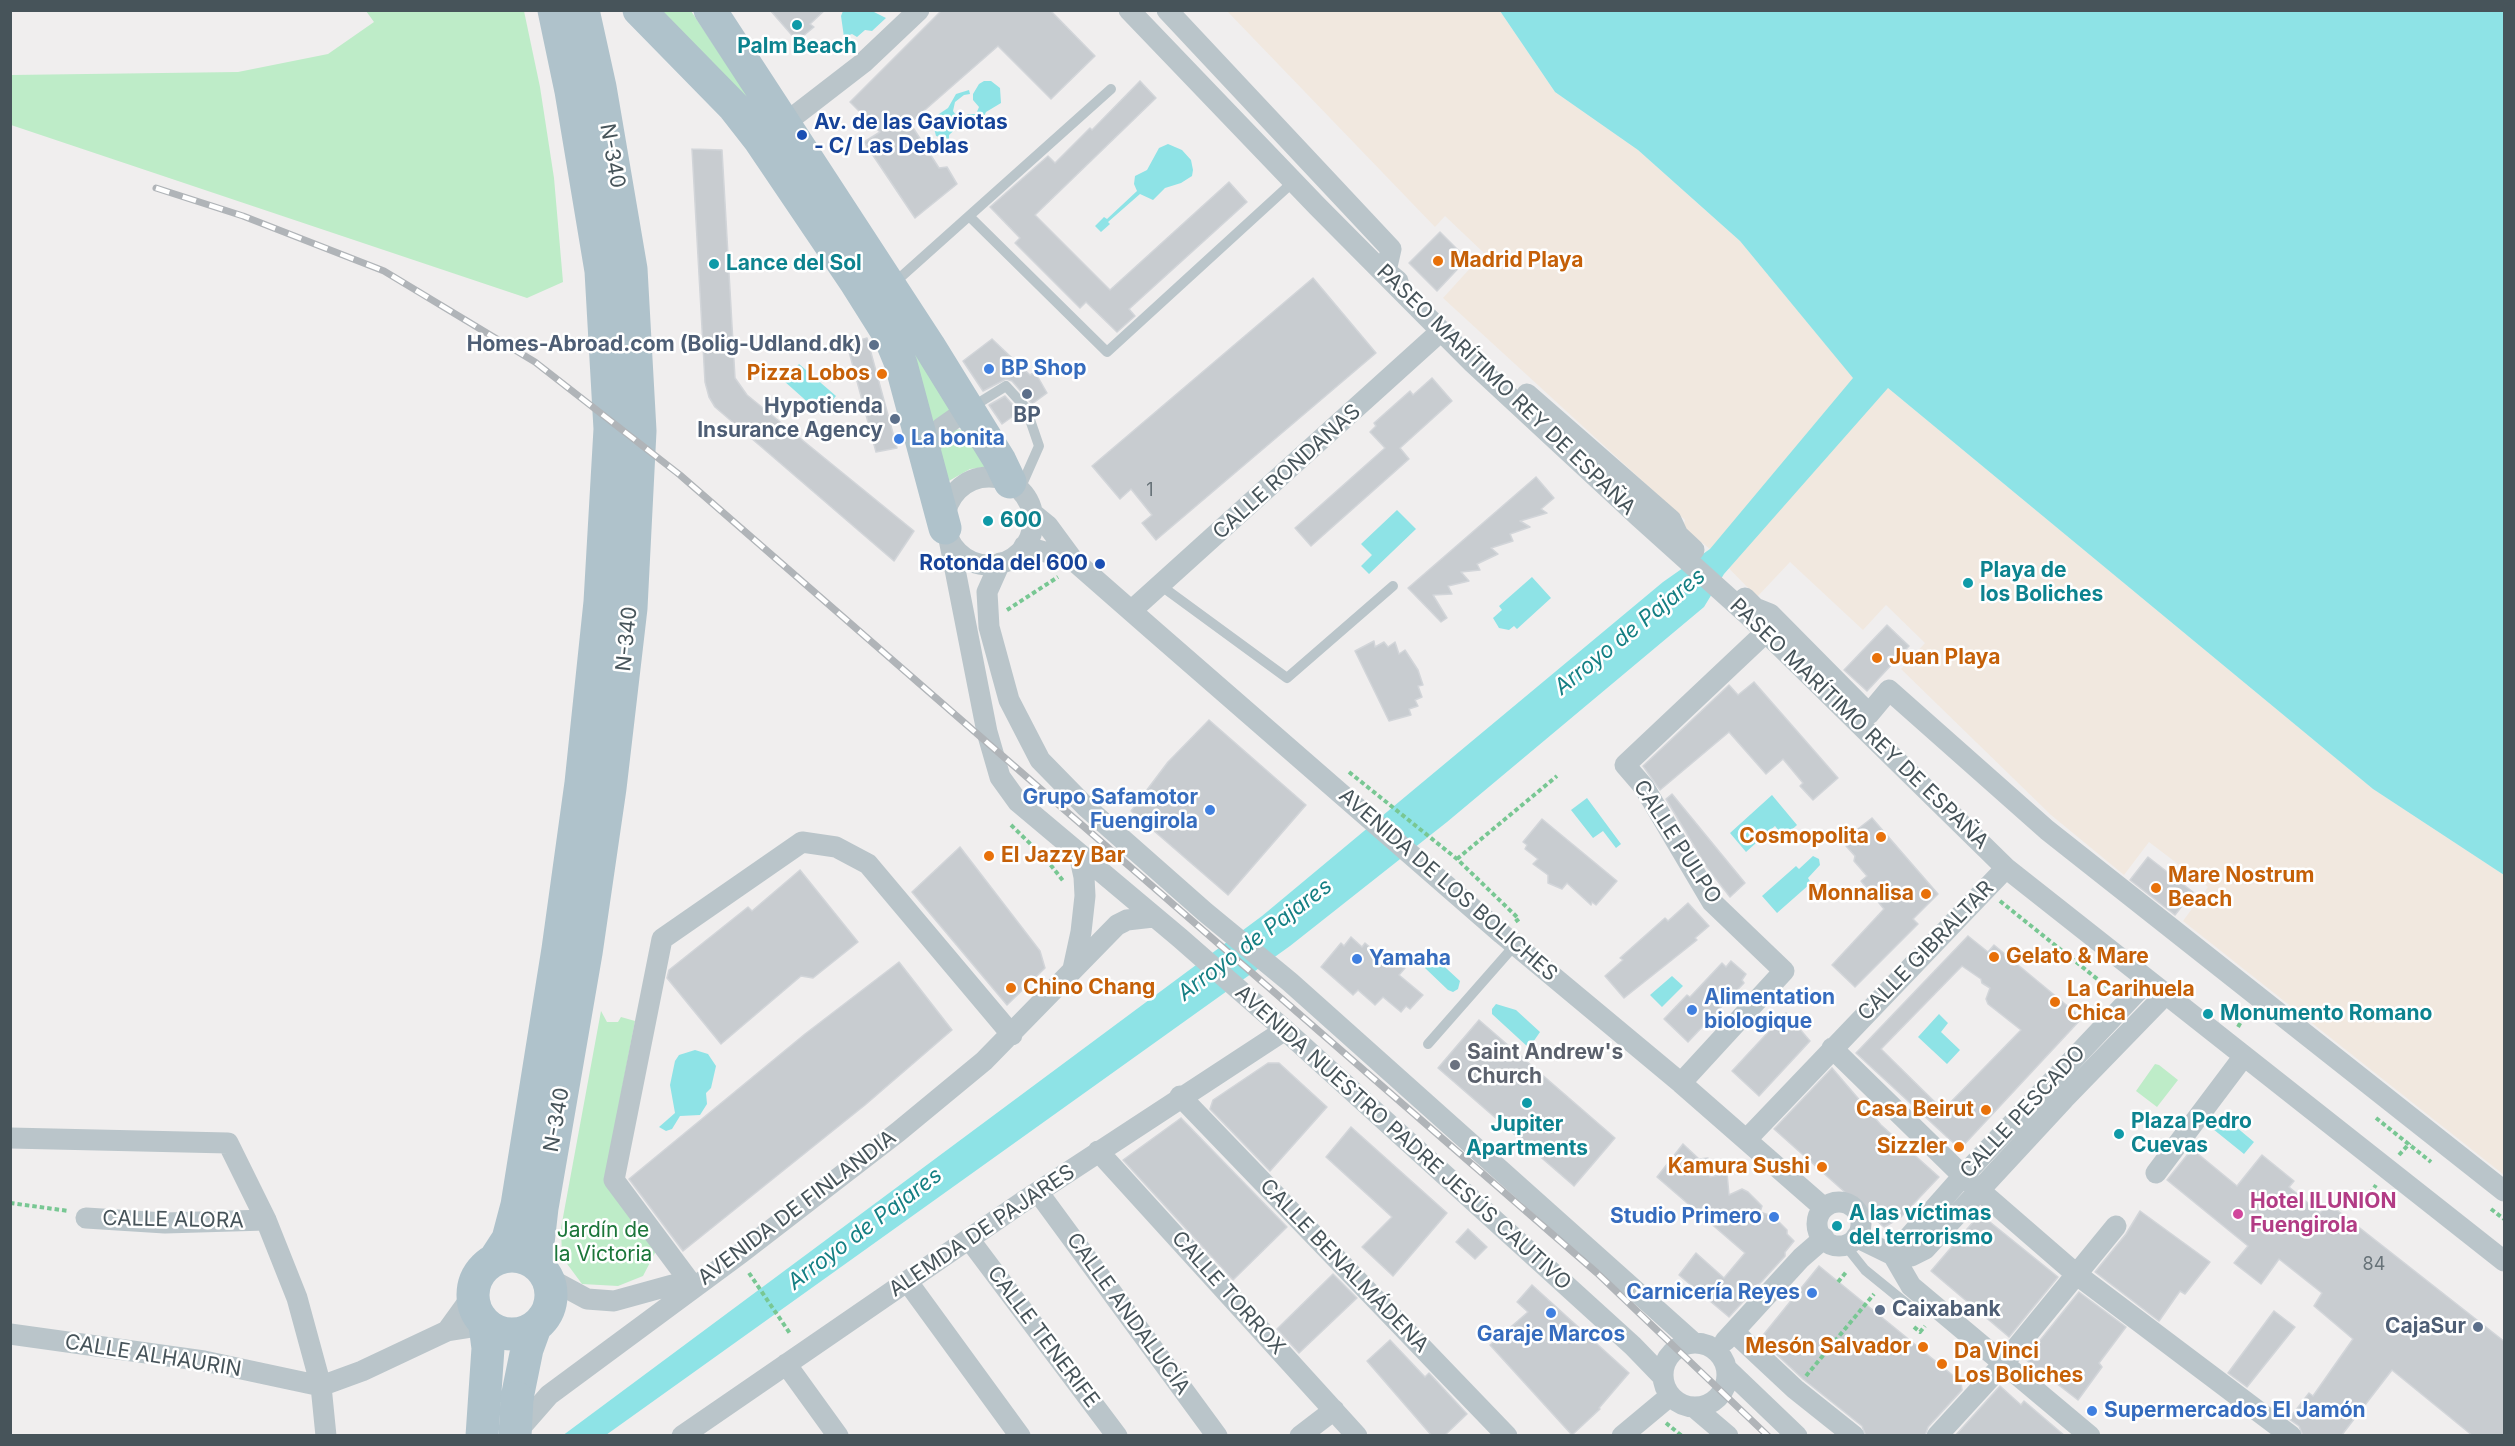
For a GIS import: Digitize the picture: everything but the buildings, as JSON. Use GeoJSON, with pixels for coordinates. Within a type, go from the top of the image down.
{"type":"FeatureCollection","features":[{"type":"Feature","properties":{"kind":"main road","name":"N-340"},"geometry":{"type":"LineString","coordinates":[[473,1294],[477,1277],[495,1259],[508,1239],[517,1205],[563,914],[581,783],[600,602],[610,429],[601,271],[571,91],[554,10]]}},
{"type":"Feature","properties":{"kind":"main road","name":"N-340"},"geometry":{"type":"LineString","coordinates":[[514,1436],[517,1398],[527,1349],[535,1327],[546,1315],[552,1298],[538,1243],[586,953],[612,777],[631,608],[640,431],[631,269],[600,87],[583,10]]}},
{"type":"Feature","properties":{"kind":"main road"},"geometry":{"type":"LineString","coordinates":[[639,10],[734,107],[759,139],[889,335],[901,364],[947,533]]}},
{"type":"Feature","properties":{"kind":"main road"},"geometry":{"type":"LineString","coordinates":[[710,10],[891,286],[1015,486]]}},
{"type":"Feature","properties":{"kind":"main road"},"geometry":{"type":"LineString","coordinates":[[495,1259],[513,1255],[527,1258],[545,1272]]}},
{"type":"Feature","properties":{"kind":"main road"},"geometry":{"type":"LineString","coordinates":[[473,1294],[475,1308],[485,1325],[488,1348],[482,1430]]}},
{"type":"Feature","properties":{"kind":"main road"},"geometry":{"type":"LineString","coordinates":[[485,1325],[506,1333],[518,1334],[535,1327]]}},
{"type":"Feature","properties":{"kind":"street"},"geometry":{"type":"LineString","coordinates":[[784,124],[863,63],[919,10]]}},
{"type":"Feature","properties":{"kind":"street","name":"PASEO MARÍTIMO REY DE ESPAÑA"},"geometry":{"type":"LineString","coordinates":[[1130,10],[1293,182],[1441,331],[1674,539],[1752,612],[1766,633],[2006,868],[2505,1261]]}},
{"type":"Feature","properties":{"kind":"street"},"geometry":{"type":"LineString","coordinates":[[1167,10],[1391,249],[1386,271],[1671,520],[1674,539]]}},
{"type":"Feature","properties":{"kind":"street","name":"CALLE RONDANAS"},"geometry":{"type":"LineString","coordinates":[[1131,611],[1441,331]]}},
{"type":"Feature","properties":{"kind":"street"},"geometry":{"type":"LineString","coordinates":[[926,459],[941,428],[968,409]]}},
{"type":"Feature","properties":{"kind":"street"},"geometry":{"type":"LineString","coordinates":[[983,477],[997,477],[1015,486],[1028,501],[1032,513],[1030,536],[1024,546],[1013,557],[1000,563],[988,565],[965,558],[947,533],[945,516],[949,502],[957,490],[969,481],[983,477]]}},
{"type":"Feature","properties":{"kind":"street","name":"AVENIDA DE LOS BOLICHES"},"geometry":{"type":"LineString","coordinates":[[1032,513],[1048,526],[1073,560],[1131,611],[1515,945],[1747,1139],[1824,1208]]}},
{"type":"Feature","properties":{"kind":"street","name":"AVENIDA NUESTRO PADRE JESÚS CAUTIVO"},"geometry":{"type":"LineString","coordinates":[[947,533],[987,732],[1000,777],[1018,802],[1285,1030],[1633,1346],[1667,1387]]}},
{"type":"Feature","properties":{"kind":"street","name":"AVENIDA DE LOS BOLICHES"},"geometry":{"type":"LineString","coordinates":[[1024,546],[1073,560]]}},
{"type":"Feature","properties":{"kind":"street","name":"AVENIDA NUESTRO PADRE JESÚS CAUTIVO"},"geometry":{"type":"LineString","coordinates":[[1000,563],[987,592],[986,609],[991,637],[1009,700],[1040,760],[1086,807],[1205,912],[1290,982],[1694,1343]]}},
{"type":"Feature","properties":{"kind":"street"},"geometry":{"type":"LineString","coordinates":[[1752,612],[1770,614],[1869,714],[1889,690],[2048,830],[2505,1191]]}},
{"type":"Feature","properties":{"kind":"street","name":"CALLE PULPO"},"geometry":{"type":"LineString","coordinates":[[1681,1083],[1784,971],[1712,902],[1644,787],[1625,765],[1766,633]]}},
{"type":"Feature","properties":{"kind":"street"},"geometry":{"type":"LineString","coordinates":[[693,1286],[614,1180],[662,939],[802,842],[836,847],[868,864],[1012,1035]]}},
{"type":"Feature","properties":{"kind":"street"},"geometry":{"type":"LineString","coordinates":[[1073,969],[1081,932],[1085,896],[1079,854]]}},
{"type":"Feature","properties":{"kind":"street","name":"CALLE GIBRALTAR"},"geometry":{"type":"LineString","coordinates":[[1747,1139],[2006,868]]}},
{"type":"Feature","properties":{"kind":"street","name":"AVENIDA DE FINLANDIA"},"geometry":{"type":"LineString","coordinates":[[514,1436],[549,1395],[693,1286],[741,1253],[898,1132],[1012,1035],[1117,925],[1138,917],[1153,917]]}},
{"type":"Feature","properties":{"kind":"street","name":"CALLE PESCADO"},"geometry":{"type":"LineString","coordinates":[[1893,1255],[1963,1176],[2147,981]]}},
{"type":"Feature","properties":{"kind":"street","name":"CALLE PESCADO"},"geometry":{"type":"LineString","coordinates":[[1893,1255],[1911,1256],[1925,1249],[2165,995]]}},
{"type":"Feature","properties":{"kind":"street","name":"ALEMDA DE PAJARES"},"geometry":{"type":"LineString","coordinates":[[682,1436],[1098,1151],[1285,1030]]}},
{"type":"Feature","properties":{"kind":"street"},"geometry":{"type":"LineString","coordinates":[[1832,1048],[1979,1191],[2076,1274],[2291,1436]]}},
{"type":"Feature","properties":{"kind":"street"},"geometry":{"type":"LineString","coordinates":[[2156,1173],[2244,1056]]}},
{"type":"Feature","properties":{"kind":"street","name":"CALLE BENALMÁDENA"},"geometry":{"type":"LineString","coordinates":[[1180,1096],[1507,1436]]}},
{"type":"Feature","properties":{"kind":"street"},"geometry":{"type":"LineString","coordinates":[[10,1138],[228,1143],[266,1220],[297,1298],[321,1386],[326,1436]]}},
{"type":"Feature","properties":{"kind":"street","name":"CALLE TORROX"},"geometry":{"type":"LineString","coordinates":[[1098,1151],[1358,1436]]}},
{"type":"Feature","properties":{"kind":"street","name":"CALLE ANDALUCÍA"},"geometry":{"type":"LineString","coordinates":[[1038,1192],[1217,1436]]}},
{"type":"Feature","properties":{"kind":"street"},"geometry":{"type":"LineString","coordinates":[[1847,1249],[1861,1224],[1856,1210],[1851,1205],[1837,1202],[1824,1208],[1818,1220],[1820,1233],[1824,1238],[1833,1245],[1847,1249],[1893,1255],[1911,1286],[2003,1364],[2078,1432]]}},
{"type":"Feature","properties":{"kind":"street","name":"CALLE ALORA"},"geometry":{"type":"LineString","coordinates":[[86,1218],[165,1223],[266,1220]]}},
{"type":"Feature","properties":{"kind":"street"},"geometry":{"type":"LineString","coordinates":[[1937,1436],[2003,1364],[2116,1226]]}},
{"type":"Feature","properties":{"kind":"street"},"geometry":{"type":"LineString","coordinates":[[1797,1436],[1722,1359],[1709,1346],[1694,1343],[1684,1345],[1668,1357],[1664,1367],[1667,1387],[1686,1406],[1695,1408],[1704,1406],[1720,1396],[1725,1388],[1722,1359],[1734,1332],[1801,1258],[1824,1238]]}},
{"type":"Feature","properties":{"kind":"street","name":"CALLE TENERIFE"},"geometry":{"type":"LineString","coordinates":[[969,1239],[1117,1436]]}},
{"type":"Feature","properties":{"kind":"street"},"geometry":{"type":"LineString","coordinates":[[545,1272],[588,1299],[614,1301],[672,1285],[693,1286]]}},
{"type":"Feature","properties":{"kind":"street"},"geometry":{"type":"LineString","coordinates":[[907,1281],[1020,1436]]}},
{"type":"Feature","properties":{"kind":"street"},"geometry":{"type":"LineString","coordinates":[[447,1331],[473,1294]]}},
{"type":"Feature","properties":{"kind":"street"},"geometry":{"type":"LineString","coordinates":[[321,1386],[362,1371],[447,1331],[485,1325]]}},
{"type":"Feature","properties":{"kind":"street"},"geometry":{"type":"LineString","coordinates":[[1734,1332],[1795,1389],[1854,1436]]}},
{"type":"Feature","properties":{"kind":"street","name":"CALLE ALHAURIN"},"geometry":{"type":"LineString","coordinates":[[10,1334],[204,1361],[295,1383],[321,1386]]}},
{"type":"Feature","properties":{"kind":"street"},"geometry":{"type":"LineString","coordinates":[[786,1364],[838,1436]]}},
{"type":"Feature","properties":{"kind":"street"},"geometry":{"type":"LineString","coordinates":[[1622,1436],[1667,1387]]}},
{"type":"Feature","properties":{"kind":"street"},"geometry":{"type":"LineString","coordinates":[[1695,1408],[1728,1436]]}},
{"type":"Feature","properties":{"kind":"street"},"geometry":{"type":"LineString","coordinates":[[1300,1436],[1334,1410]]}},
{"type":"Feature","properties":{"kind":"lane"},"geometry":{"type":"LineString","coordinates":[[891,286],[1111,89]]}},
{"type":"Feature","properties":{"kind":"lane"},"geometry":{"type":"LineString","coordinates":[[970,217],[1107,352],[1293,182]]}},
{"type":"Feature","properties":{"kind":"lane"},"geometry":{"type":"LineString","coordinates":[[968,409],[1006,386],[1026,408],[1040,446],[1015,486]]}},
{"type":"Feature","properties":{"kind":"lane"},"geometry":{"type":"LineString","coordinates":[[1160,585],[1287,678],[1393,586]]}},
{"type":"Feature","properties":{"kind":"lane"},"geometry":{"type":"LineString","coordinates":[[1428,1044],[1515,945]]}},
{"type":"Feature","properties":{"kind":"lane"},"geometry":{"type":"LineString","coordinates":[[1847,1249],[1865,1270],[1918,1313]]}},
{"type":"Feature","properties":{"kind":"path"},"geometry":{"type":"LineString","coordinates":[[1002,613],[1058,577],[1066,584]]}},
{"type":"Feature","properties":{"kind":"path"},"geometry":{"type":"LineString","coordinates":[[1457,859],[1557,776]]}},
{"type":"Feature","properties":{"kind":"path"},"geometry":{"type":"LineString","coordinates":[[1373,789],[1450,854]]}},
{"type":"Feature","properties":{"kind":"path"},"geometry":{"type":"LineString","coordinates":[[1985,890],[2126,1003]]}},
{"type":"Feature","properties":{"kind":"path","name":"CALLE ALORA"},"geometry":{"type":"LineString","coordinates":[[10,1203],[72,1211],[86,1218]]}},
{"type":"Feature","properties":{"kind":"path"},"geometry":{"type":"LineString","coordinates":[[1838,1282],[1847,1270],[1847,1249]]}},
{"type":"Feature","properties":{"kind":"path"},"geometry":{"type":"LineString","coordinates":[[1847,1270],[1856,1278]]}},
{"type":"Feature","properties":{"kind":"path"},"geometry":{"type":"LineString","coordinates":[[748,1273],[791,1335]]}},
{"type":"Feature","properties":{"kind":"path"},"geometry":{"type":"LineString","coordinates":[[1866,1286],[1882,1300]]}},
{"type":"Feature","properties":{"kind":"path"},"geometry":{"type":"LineString","coordinates":[[1795,1389],[1875,1293]]}},
{"type":"Feature","properties":{"kind":"path"},"geometry":{"type":"LineString","coordinates":[[1906,1320],[1920,1332],[1939,1310]]}},
{"type":"Feature","properties":{"kind":"green space"},"geometry":{"type":"Polygon","coordinates":[[[366,11],[524,11],[540,87],[554,178],[563,282],[527,298],[11,125],[11,75],[238,72],[328,54],[374,22],[366,11]]]}},
{"type":"Feature","properties":{"kind":"green space"},"geometry":{"type":"Polygon","coordinates":[[[654,11],[691,11],[923,357],[954,409],[934,423],[913,371],[654,11]]]}},
{"type":"Feature","properties":{"kind":"green space"},"geometry":{"type":"Polygon","coordinates":[[[954,429],[963,430],[993,466],[970,469],[947,482],[939,456],[942,439],[954,429]]]}},
{"type":"Feature","properties":{"kind":"green space","name":"Jardín de la Victoria"},"geometry":{"type":"Polygon","coordinates":[[[601,1011],[607,1022],[618,1022],[621,1017],[635,1021],[605,1178],[657,1249],[643,1276],[618,1286],[582,1284],[562,1257],[561,1228],[601,1011]]]}},
{"type":"Feature","properties":{"kind":"green space"},"geometry":{"type":"Polygon","coordinates":[[[2155,1064],[2178,1080],[2157,1107],[2136,1091],[2155,1064]]]}},
{"type":"Feature","properties":{"kind":"sand","name":"Playa de los Boliches"},"geometry":{"type":"Polygon","coordinates":[[[1227,11],[1500,11],[1555,92],[1638,150],[1740,241],[1854,378],[1888,388],[2373,789],[2504,875],[2504,1175],[2183,921],[2208,887],[2149,842],[2124,875],[2051,815],[1901,669],[1925,643],[1886,605],[1863,630],[1790,562],[1757,597],[1710,549],[1683,528],[1685,520],[1443,298],[1484,253],[1445,216],[1435,227],[1227,11]]]}},
{"type":"Feature","properties":{"kind":"water"},"geometry":{"type":"Polygon","coordinates":[[[843,11],[872,11],[886,18],[872,31],[865,30],[857,37],[852,34],[844,37],[841,16],[843,11]]]}},
{"type":"Feature","properties":{"kind":"water","name":"Arroyo de Pajares"},"geometry":{"type":"Polygon","coordinates":[[[1500,11],[2504,11],[2504,875],[2373,789],[1888,388],[1724,574],[1704,607],[1447,822],[1290,946],[606,1435],[562,1436],[1262,916],[1663,582],[1710,549],[1853,378],[1740,241],[1638,150],[1555,92],[1500,11]]]}},
{"type":"Feature","properties":{"kind":"water"},"geometry":{"type":"Polygon","coordinates":[[[991,81],[1000,88],[1001,103],[986,112],[980,125],[969,128],[961,124],[949,135],[949,139],[936,136],[934,128],[936,116],[948,108],[956,94],[969,90],[970,94],[964,95],[955,102],[953,111],[958,118],[962,119],[968,114],[976,114],[979,107],[973,100],[973,94],[979,84],[991,81]]]}},
{"type":"Feature","properties":{"kind":"water"},"geometry":{"type":"Polygon","coordinates":[[[1168,144],[1182,150],[1191,160],[1192,176],[1181,183],[1165,188],[1153,200],[1140,194],[1108,222],[1110,224],[1101,232],[1095,226],[1104,217],[1107,219],[1137,191],[1134,184],[1135,176],[1147,170],[1159,148],[1168,144]]]}},
{"type":"Feature","properties":{"kind":"water"},"geometry":{"type":"Polygon","coordinates":[[[799,364],[836,396],[821,414],[784,381],[799,364]]]}},
{"type":"Feature","properties":{"kind":"water"},"geometry":{"type":"Polygon","coordinates":[[[1397,510],[1416,529],[1369,574],[1361,566],[1372,555],[1361,544],[1397,510]]]}},
{"type":"Feature","properties":{"kind":"water"},"geometry":{"type":"Polygon","coordinates":[[[1532,577],[1551,598],[1517,629],[1514,626],[1509,630],[1499,628],[1493,618],[1502,610],[1499,606],[1532,577]]]}},
{"type":"Feature","properties":{"kind":"water"},"geometry":{"type":"Polygon","coordinates":[[[1772,795],[1797,825],[1784,837],[1775,826],[1746,852],[1730,833],[1772,795]]]}},
{"type":"Feature","properties":{"kind":"water"},"geometry":{"type":"Polygon","coordinates":[[[1587,798],[1621,844],[1616,848],[1603,831],[1593,838],[1571,810],[1587,798]]]}},
{"type":"Feature","properties":{"kind":"water"},"geometry":{"type":"Polygon","coordinates":[[[1813,856],[1819,859],[1820,865],[1808,878],[1811,883],[1777,913],[1762,896],[1796,866],[1799,869],[1813,856]]]}},
{"type":"Feature","properties":{"kind":"water"},"geometry":{"type":"Polygon","coordinates":[[[1434,957],[1460,981],[1458,989],[1453,992],[1448,990],[1425,968],[1434,957]]]}},
{"type":"Feature","properties":{"kind":"water"},"geometry":{"type":"Polygon","coordinates":[[[1672,976],[1683,986],[1662,1007],[1650,995],[1672,976]]]}},
{"type":"Feature","properties":{"kind":"water"},"geometry":{"type":"Polygon","coordinates":[[[1496,1004],[1516,1010],[1540,1032],[1529,1048],[1492,1014],[1492,1009],[1496,1004]]]}},
{"type":"Feature","properties":{"kind":"water"},"geometry":{"type":"Polygon","coordinates":[[[1939,1014],[1948,1023],[1941,1032],[1960,1050],[1947,1064],[1918,1037],[1939,1014]]]}},
{"type":"Feature","properties":{"kind":"water"},"geometry":{"type":"Polygon","coordinates":[[[695,1050],[708,1054],[716,1066],[711,1088],[706,1093],[707,1104],[700,1115],[680,1116],[672,1129],[666,1131],[659,1127],[675,1113],[670,1085],[675,1061],[679,1055],[695,1050]]]}},
{"type":"Feature","properties":{"kind":"water"},"geometry":{"type":"Polygon","coordinates":[[[2223,1116],[2254,1142],[2244,1154],[2213,1129],[2223,1116]]]}},
{"type":"Feature","properties":{"kind":"railway"},"geometry":{"type":"LineString","coordinates":[[156,188],[243,216],[384,271],[535,362],[680,475],[1597,1273],[1768,1436]]}},
{"type":"Feature","properties":{"kind":"place","name":"Palm Beach"},"geometry":{"type":"Point","coordinates":[797,25]}},
{"type":"Feature","properties":{"kind":"place","name":"Av. de las Gaviotas - C/ Las Deblas"},"geometry":{"type":"Point","coordinates":[802,135]}},
{"type":"Feature","properties":{"kind":"place","name":"Madrid Playa"},"geometry":{"type":"Point","coordinates":[1438,261]}},
{"type":"Feature","properties":{"kind":"place","name":"Lance del Sol"},"geometry":{"type":"Point","coordinates":[714,264]}},
{"type":"Feature","properties":{"kind":"place","name":"Homes-Abroad.com (Bolig-Udland.dk)"},"geometry":{"type":"Point","coordinates":[874,345]}},
{"type":"Feature","properties":{"kind":"place","name":"BP Shop"},"geometry":{"type":"Point","coordinates":[989,369]}},
{"type":"Feature","properties":{"kind":"place","name":"Pizza Lobos"},"geometry":{"type":"Point","coordinates":[882,374]}},
{"type":"Feature","properties":{"kind":"place","name":"BP"},"geometry":{"type":"Point","coordinates":[1027,394]}},
{"type":"Feature","properties":{"kind":"place","name":"Hypotienda Insurance Agency"},"geometry":{"type":"Point","coordinates":[895,419]}},
{"type":"Feature","properties":{"kind":"place","name":"La bonita"},"geometry":{"type":"Point","coordinates":[899,439]}},
{"type":"Feature","properties":{"kind":"place","name":"600"},"geometry":{"type":"Point","coordinates":[988,521]}},
{"type":"Feature","properties":{"kind":"place","name":"Rotonda del 600"},"geometry":{"type":"Point","coordinates":[1100,564]}},
{"type":"Feature","properties":{"kind":"place","name":"Playa de los Boliches"},"geometry":{"type":"Point","coordinates":[1968,583]}},
{"type":"Feature","properties":{"kind":"place","name":"Juan Playa"},"geometry":{"type":"Point","coordinates":[1877,658]}},
{"type":"Feature","properties":{"kind":"place","name":"Grupo Safamotor Fuengirola"},"geometry":{"type":"Point","coordinates":[1210,810]}},
{"type":"Feature","properties":{"kind":"place","name":"Cosmopolita"},"geometry":{"type":"Point","coordinates":[1881,837]}},
{"type":"Feature","properties":{"kind":"place","name":"El Jazzy Bar"},"geometry":{"type":"Point","coordinates":[989,856]}},
{"type":"Feature","properties":{"kind":"place","name":"Mare Nostrum Beach"},"geometry":{"type":"Point","coordinates":[2156,888]}},
{"type":"Feature","properties":{"kind":"place","name":"Monnalisa"},"geometry":{"type":"Point","coordinates":[1926,894]}},
{"type":"Feature","properties":{"kind":"place","name":"Gelato & Mare"},"geometry":{"type":"Point","coordinates":[1994,957]}},
{"type":"Feature","properties":{"kind":"place","name":"Yamaha"},"geometry":{"type":"Point","coordinates":[1357,959]}},
{"type":"Feature","properties":{"kind":"place","name":"Chino Chang"},"geometry":{"type":"Point","coordinates":[1011,988]}},
{"type":"Feature","properties":{"kind":"place","name":"La Carihuela Chica"},"geometry":{"type":"Point","coordinates":[2055,1002]}},
{"type":"Feature","properties":{"kind":"place","name":"Alimentation biologique"},"geometry":{"type":"Point","coordinates":[1692,1010]}},
{"type":"Feature","properties":{"kind":"place","name":"Monumento Romano"},"geometry":{"type":"Point","coordinates":[2208,1014]}},
{"type":"Feature","properties":{"kind":"place","name":"Saint Andrew's Church"},"geometry":{"type":"Point","coordinates":[1455,1065]}},
{"type":"Feature","properties":{"kind":"place","name":"Jupiter Apartments"},"geometry":{"type":"Point","coordinates":[1527,1103]}},
{"type":"Feature","properties":{"kind":"place","name":"Casa Beirut"},"geometry":{"type":"Point","coordinates":[1986,1110]}},
{"type":"Feature","properties":{"kind":"place","name":"Plaza Pedro Cuevas"},"geometry":{"type":"Point","coordinates":[2119,1134]}},
{"type":"Feature","properties":{"kind":"place","name":"Sizzler"},"geometry":{"type":"Point","coordinates":[1959,1147]}},
{"type":"Feature","properties":{"kind":"place","name":"Kamura Sushi"},"geometry":{"type":"Point","coordinates":[1822,1167]}},
{"type":"Feature","properties":{"kind":"place","name":"Hotel ILUNION Fuengirola"},"geometry":{"type":"Point","coordinates":[2238,1214]}},
{"type":"Feature","properties":{"kind":"place","name":"Studio Primero"},"geometry":{"type":"Point","coordinates":[1774,1217]}},
{"type":"Feature","properties":{"kind":"place","name":"A las víctimas del terrorismo"},"geometry":{"type":"Point","coordinates":[1837,1226]}},
{"type":"Feature","properties":{"kind":"place","name":"Carnicería Reyes"},"geometry":{"type":"Point","coordinates":[1812,1293]}},
{"type":"Feature","properties":{"kind":"place","name":"Caixabank"},"geometry":{"type":"Point","coordinates":[1880,1310]}},
{"type":"Feature","properties":{"kind":"place","name":"Garaje Marcos"},"geometry":{"type":"Point","coordinates":[1551,1313]}},
{"type":"Feature","properties":{"kind":"place","name":"CajaSur"},"geometry":{"type":"Point","coordinates":[2478,1327]}},
{"type":"Feature","properties":{"kind":"place","name":"Mesón Salvador"},"geometry":{"type":"Point","coordinates":[1923,1347]}},
{"type":"Feature","properties":{"kind":"place","name":"Da Vinci Los Boliches"},"geometry":{"type":"Point","coordinates":[1942,1364]}},
{"type":"Feature","properties":{"kind":"place","name":"Supermercados El Jamón"},"geometry":{"type":"Point","coordinates":[2092,1411]}}]}
